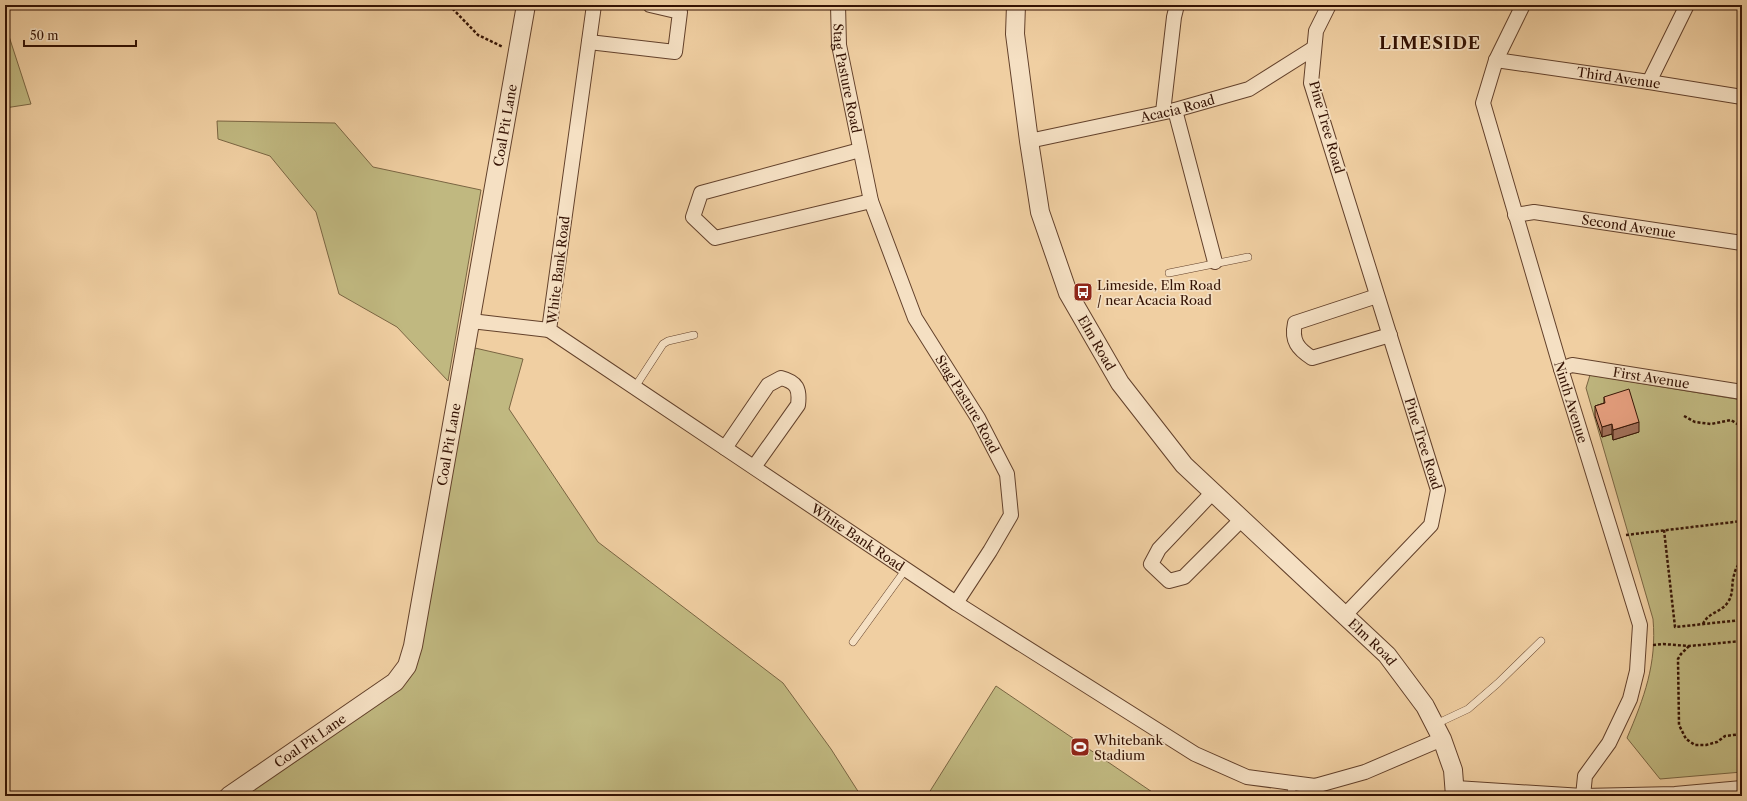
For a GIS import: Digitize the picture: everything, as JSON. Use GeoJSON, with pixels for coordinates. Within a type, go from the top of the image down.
{"type":"FeatureCollection","features":[{"type":"Feature","properties":{"kind":"street","name":"Coal Pit Lane"},"geometry":{"type":"LineString","coordinates":[[229,796],[395,682],[407,666],[413,646],[526,5]]}},
{"type":"Feature","properties":{"kind":"street","name":"White Bank Road"},"geometry":{"type":"LineString","coordinates":[[594,5],[549,330],[956,603],[1195,754],[1247,777],[1315,786],[1365,772],[1438,732]]}},
{"type":"Feature","properties":{"kind":"street"},"geometry":{"type":"LineString","coordinates":[[589,42],[675,52],[680,12],[650,5]]}},
{"type":"Feature","properties":{"kind":"street","name":"Stag Pasture Road"},"geometry":{"type":"LineString","coordinates":[[838,5],[839,44],[871,201],[915,318],[978,418],[1007,474],[1011,515],[990,551],[956,603]]}},
{"type":"Feature","properties":{"kind":"street","name":"Elm Road"},"geometry":{"type":"LineString","coordinates":[[1016,5],[1015,34],[1040,212],[1068,293],[1120,383],[1184,465],[1387,655],[1424,706],[1438,732],[1453,770],[1455,792]]}},
{"type":"Feature","properties":{"kind":"street"},"geometry":{"type":"LineString","coordinates":[[1178,5],[1174,17],[1169,111],[1215,262]]}},
{"type":"Feature","properties":{"kind":"street","name":"Pine Tree Road"},"geometry":{"type":"LineString","coordinates":[[1328,5],[1316,31],[1311,83],[1438,490],[1431,526],[1345,615]]}},
{"type":"Feature","properties":{"kind":"street","name":"Ninth Avenue"},"geometry":{"type":"LineString","coordinates":[[1523,5],[1496,60],[1483,103],[1561,369],[1640,625],[1640,647],[1637,671],[1630,699],[1609,743],[1585,776],[1583,796]]}},
{"type":"Feature","properties":{"kind":"street"},"geometry":{"type":"LineString","coordinates":[[1649,82],[1686,5]]}},
{"type":"Feature","properties":{"kind":"street","name":"Acacia Road"},"geometry":{"type":"LineString","coordinates":[[1029,141],[1169,111],[1249,89],[1314,48]]}},
{"type":"Feature","properties":{"kind":"street","name":"Third Avenue"},"geometry":{"type":"LineString","coordinates":[[1496,60],[1742,97]]}},
{"type":"Feature","properties":{"kind":"street","name":"Stag Pasture Road"},"geometry":{"type":"LineString","coordinates":[[860,150],[701,193],[693,217],[715,238],[871,201]]}},
{"type":"Feature","properties":{"kind":"street","name":"Second Avenue"},"geometry":{"type":"LineString","coordinates":[[1515,215],[1534,212],[1742,243]]}},
{"type":"Feature","properties":{"kind":"street"},"geometry":{"type":"LineString","coordinates":[[1377,296],[1295,323],[1292,334],[1300,350],[1312,358],[1390,334]]}},
{"type":"Feature","properties":{"kind":"street"},"geometry":{"type":"LineString","coordinates":[[471,321],[549,330]]}},
{"type":"Feature","properties":{"kind":"street","name":"First Avenue"},"geometry":{"type":"LineString","coordinates":[[1561,369],[1572,365],[1742,392]]}},
{"type":"Feature","properties":{"kind":"street"},"geometry":{"type":"LineString","coordinates":[[725,448],[768,385],[781,378],[792,381],[797,387],[799,397],[798,405],[754,468]]}},
{"type":"Feature","properties":{"kind":"street"},"geometry":{"type":"LineString","coordinates":[[1213,492],[1159,549],[1151,564],[1169,581],[1184,577],[1242,520]]}},
{"type":"Feature","properties":{"kind":"street"},"geometry":{"type":"LineString","coordinates":[[1455,792],[1583,796],[1675,794],[1742,788]]}},
{"type":"Feature","properties":{"kind":"lane"},"geometry":{"type":"LineString","coordinates":[[1169,273],[1215,262],[1248,257]]}},
{"type":"Feature","properties":{"kind":"lane"},"geometry":{"type":"LineString","coordinates":[[635,387],[663,344],[668,341],[694,335]]}},
{"type":"Feature","properties":{"kind":"lane"},"geometry":{"type":"LineString","coordinates":[[854,642],[906,569]]}},
{"type":"Feature","properties":{"kind":"lane"},"geometry":{"type":"LineString","coordinates":[[1438,732],[1498,683],[1541,641]]}},
{"type":"Feature","properties":{"kind":"lane"},"geometry":{"type":"LineString","coordinates":[[1289,796],[1295,783]]}},
{"type":"Feature","properties":{"kind":"path"},"geometry":{"type":"LineString","coordinates":[[449,5],[478,35],[518,54]]}},
{"type":"Feature","properties":{"kind":"path"},"geometry":{"type":"LineString","coordinates":[[1684,416],[1695,422],[1711,424],[1731,420],[1742,427]]}},
{"type":"Feature","properties":{"kind":"path"},"geometry":{"type":"LineString","coordinates":[[1614,537],[1634,533],[1742,521]]}},
{"type":"Feature","properties":{"kind":"path"},"geometry":{"type":"LineString","coordinates":[[1664,530],[1675,627],[1742,620]]}},
{"type":"Feature","properties":{"kind":"path"},"geometry":{"type":"LineString","coordinates":[[1703,624],[1709,615],[1723,608],[1728,602],[1732,592],[1733,576],[1742,559]]}},
{"type":"Feature","properties":{"kind":"path"},"geometry":{"type":"LineString","coordinates":[[1640,647],[1663,644],[1689,646],[1742,641]]}},
{"type":"Feature","properties":{"kind":"path"},"geometry":{"type":"LineString","coordinates":[[1689,646],[1678,659],[1679,725],[1686,739],[1695,745],[1706,746],[1717,742],[1725,736],[1742,734]]}},
{"type":"Feature","properties":{"kind":"shaded area"},"geometry":{"type":"Polygon","coordinates":[[[5,24],[31,104],[5,108],[5,24]]]}},
{"type":"Feature","properties":{"kind":"shaded area"},"geometry":{"type":"Polygon","coordinates":[[[217,121],[335,123],[373,167],[481,190],[448,381],[397,327],[339,294],[316,212],[270,156],[218,139],[217,121]]]}},
{"type":"Feature","properties":{"kind":"shaded area"},"geometry":{"type":"Polygon","coordinates":[[[475,348],[523,359],[509,409],[598,542],[783,683],[831,749],[861,796],[244,796],[307,754],[406,683],[413,673],[418,660],[475,348]]]}},
{"type":"Feature","properties":{"kind":"shaded area"},"geometry":{"type":"Polygon","coordinates":[[[1590,375],[1742,400],[1742,772],[1660,779],[1627,738],[1639,709],[1648,680],[1653,651],[1653,619],[1586,388],[1590,375]]]}},
{"type":"Feature","properties":{"kind":"shaded area"},"geometry":{"type":"Polygon","coordinates":[[[996,686],[1158,796],[927,796],[996,686]]]}},
{"type":"Feature","properties":{"kind":"building"},"geometry":{"type":"Polygon","coordinates":[[[1629,389],[1639,422],[1613,430],[1612,424],[1602,427],[1595,406],[1605,403],[1604,397],[1629,389]]]}},
{"type":"Feature","properties":{"kind":"place","name":"Limeside, Elm Road / near Acacia Road"},"geometry":{"type":"Point","coordinates":[1083,292]}},
{"type":"Feature","properties":{"kind":"place","name":"Whitebank Stadium"},"geometry":{"type":"Point","coordinates":[1080,747]}},
{"type":"Feature","properties":{"kind":"district","name":"LIMESIDE"},"geometry":{"type":"Point","coordinates":[1430,43]}}]}
